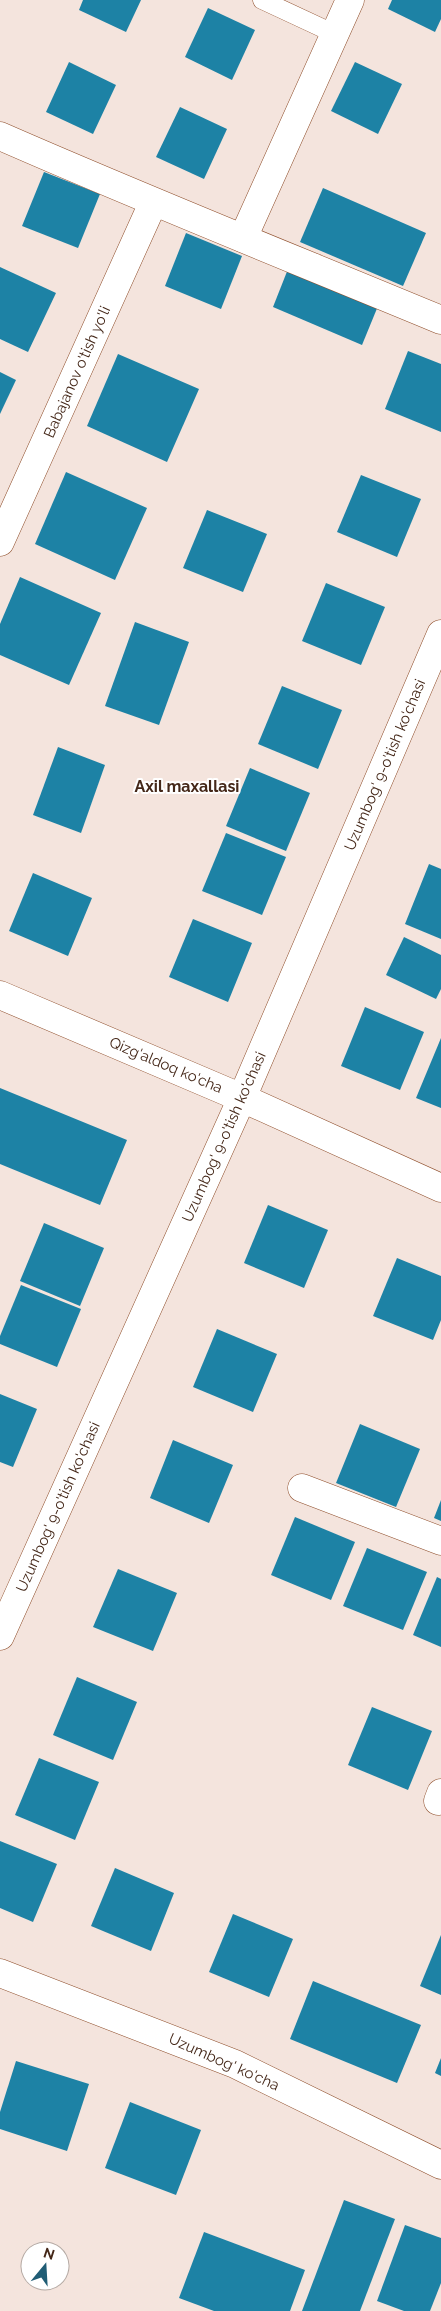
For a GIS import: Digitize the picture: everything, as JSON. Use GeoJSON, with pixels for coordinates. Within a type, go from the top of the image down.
{"type":"FeatureCollection","features":[{"type":"Feature","properties":{"kind":"street"},"geometry":{"type":"LineString","coordinates":[[244,238],[350,0]]}},
{"type":"Feature","properties":{"kind":"street"},"geometry":{"type":"LineString","coordinates":[[0,136],[153,203],[244,238],[441,320]]}},
{"type":"Feature","properties":{"kind":"street","name":"Babajanov o'tish yo'li"},"geometry":{"type":"LineString","coordinates":[[0,542],[153,203]]}},
{"type":"Feature","properties":{"kind":"street","name":"Uzumbog' 9-o'tish ko'chasi"},"geometry":{"type":"LineString","coordinates":[[0,1636],[242,1098],[441,634]]}},
{"type":"Feature","properties":{"kind":"street","name":"Qizg'aldoq ko'cha"},"geometry":{"type":"LineString","coordinates":[[0,994],[242,1098],[441,1188]]}},
{"type":"Feature","properties":{"kind":"street"},"geometry":{"type":"LineString","coordinates":[[302,1488],[441,1541]]}},
{"type":"Feature","properties":{"kind":"street","name":"Uzumbog' ko'cha"},"geometry":{"type":"LineString","coordinates":[[0,1973],[235,2064],[441,2165]]}},
{"type":"Feature","properties":{"kind":"lane"},"geometry":{"type":"LineString","coordinates":[[262,0],[335,34]]}},
{"type":"Feature","properties":{"kind":"building"},"geometry":{"type":"Polygon","coordinates":[[[83,0],[141,0],[126,32],[79,10],[83,0]]]}},
{"type":"Feature","properties":{"kind":"building"},"geometry":{"type":"Polygon","coordinates":[[[392,0],[441,0],[441,19],[435,32],[388,9],[392,0]]]}},
{"type":"Feature","properties":{"kind":"building"},"geometry":{"type":"Polygon","coordinates":[[[208,8],[255,30],[232,80],[185,57],[208,8]]]}},
{"type":"Feature","properties":{"kind":"building"},"geometry":{"type":"Polygon","coordinates":[[[69,62],[116,85],[93,134],[46,112],[69,62]]]}},
{"type":"Feature","properties":{"kind":"building"},"geometry":{"type":"Polygon","coordinates":[[[355,62],[402,84],[378,134],[331,111],[355,62]]]}},
{"type":"Feature","properties":{"kind":"building"},"geometry":{"type":"Polygon","coordinates":[[[180,107],[227,129],[204,179],[156,157],[180,107]]]}},
{"type":"Feature","properties":{"kind":"building"},"geometry":{"type":"Polygon","coordinates":[[[44,172],[100,194],[78,248],[22,226],[44,172]]]}},
{"type":"Feature","properties":{"kind":"building"},"geometry":{"type":"Polygon","coordinates":[[[323,188],[426,233],[403,286],[300,242],[323,188]]]}},
{"type":"Feature","properties":{"kind":"building"},"geometry":{"type":"Polygon","coordinates":[[[186,233],[242,256],[221,309],[165,286],[186,233]]]}},
{"type":"Feature","properties":{"kind":"building"},"geometry":{"type":"Polygon","coordinates":[[[0,267],[56,293],[28,352],[0,339],[0,267]]]}},
{"type":"Feature","properties":{"kind":"building"},"geometry":{"type":"Polygon","coordinates":[[[288,269],[378,306],[362,345],[273,307],[288,269]]]}},
{"type":"Feature","properties":{"kind":"building"},"geometry":{"type":"Polygon","coordinates":[[[408,351],[441,364],[441,432],[385,409],[408,351]]]}},
{"type":"Feature","properties":{"kind":"building"},"geometry":{"type":"Polygon","coordinates":[[[118,354],[199,389],[167,462],[87,426],[118,354]]]}},
{"type":"Feature","properties":{"kind":"building"},"geometry":{"type":"Polygon","coordinates":[[[0,372],[16,380],[0,414],[0,372]]]}},
{"type":"Feature","properties":{"kind":"building"},"geometry":{"type":"Polygon","coordinates":[[[66,472],[147,508],[115,580],[35,544],[66,472]]]}},
{"type":"Feature","properties":{"kind":"building"},"geometry":{"type":"Polygon","coordinates":[[[361,475],[421,499],[397,557],[337,532],[361,475]]]}},
{"type":"Feature","properties":{"kind":"building"},"geometry":{"type":"Polygon","coordinates":[[[207,510],[267,534],[243,592],[183,568],[207,510]]]}},
{"type":"Feature","properties":{"kind":"building"},"geometry":{"type":"Polygon","coordinates":[[[20,577],[101,613],[69,685],[0,655],[0,624],[20,577]]]}},
{"type":"Feature","properties":{"kind":"building"},"geometry":{"type":"Polygon","coordinates":[[[326,583],[385,607],[361,665],[302,641],[326,583]]]}},
{"type":"Feature","properties":{"kind":"building"},"geometry":{"type":"Polygon","coordinates":[[[135,622],[189,642],[159,725],[105,706],[135,622]]]}},
{"type":"Feature","properties":{"kind":"building"},"geometry":{"type":"Polygon","coordinates":[[[282,686],[342,710],[318,769],[258,744],[282,686]]]}},
{"type":"Feature","properties":{"kind":"building"},"geometry":{"type":"Polygon","coordinates":[[[58,747],[105,765],[81,833],[33,815],[58,747]]]}},
{"type":"Feature","properties":{"kind":"building"},"geometry":{"type":"Polygon","coordinates":[[[250,768],[310,793],[286,851],[226,826],[250,768]]]}},
{"type":"Feature","properties":{"kind":"building"},"geometry":{"type":"Polygon","coordinates":[[[226,833],[286,857],[262,915],[202,891],[226,833]]]}},
{"type":"Feature","properties":{"kind":"building"},"geometry":{"type":"Polygon","coordinates":[[[429,864],[441,869],[441,939],[405,924],[429,864]]]}},
{"type":"Feature","properties":{"kind":"building"},"geometry":{"type":"Polygon","coordinates":[[[33,873],[92,898],[68,956],[9,931],[33,873]]]}},
{"type":"Feature","properties":{"kind":"building"},"geometry":{"type":"Polygon","coordinates":[[[193,919],[252,943],[228,1002],[169,977],[193,919]]]}},
{"type":"Feature","properties":{"kind":"building"},"geometry":{"type":"Polygon","coordinates":[[[404,937],[441,955],[441,989],[436,999],[386,975],[404,937]]]}},
{"type":"Feature","properties":{"kind":"building"},"geometry":{"type":"Polygon","coordinates":[[[365,1007],[424,1032],[400,1090],[341,1066],[365,1007]]]}},
{"type":"Feature","properties":{"kind":"building"},"geometry":{"type":"Polygon","coordinates":[[[441,1038],[441,1108],[416,1098],[441,1038]]]}},
{"type":"Feature","properties":{"kind":"building"},"geometry":{"type":"Polygon","coordinates":[[[0,1088],[127,1140],[100,1205],[0,1164],[0,1088]]]}},
{"type":"Feature","properties":{"kind":"building"},"geometry":{"type":"Polygon","coordinates":[[[268,1205],[328,1230],[304,1288],[244,1263],[268,1205]]]}},
{"type":"Feature","properties":{"kind":"building"},"geometry":{"type":"Polygon","coordinates":[[[44,1223],[104,1248],[80,1306],[20,1281],[44,1223]]]}},
{"type":"Feature","properties":{"kind":"building"},"geometry":{"type":"Polygon","coordinates":[[[397,1258],[441,1276],[441,1320],[433,1340],[373,1316],[397,1258]]]}},
{"type":"Feature","properties":{"kind":"building"},"geometry":{"type":"Polygon","coordinates":[[[21,1285],[81,1309],[57,1367],[0,1344],[0,1336],[21,1285]]]}},
{"type":"Feature","properties":{"kind":"building"},"geometry":{"type":"Polygon","coordinates":[[[217,1329],[277,1354],[253,1412],[193,1387],[217,1329]]]}},
{"type":"Feature","properties":{"kind":"building"},"geometry":{"type":"Polygon","coordinates":[[[0,1394],[37,1409],[13,1467],[0,1462],[0,1394]]]}},
{"type":"Feature","properties":{"kind":"building"},"geometry":{"type":"Polygon","coordinates":[[[360,1424],[420,1449],[396,1507],[336,1483],[360,1424]]]}},
{"type":"Feature","properties":{"kind":"building"},"geometry":{"type":"Polygon","coordinates":[[[173,1440],[233,1465],[209,1523],[150,1498],[173,1440]]]}},
{"type":"Feature","properties":{"kind":"building"},"geometry":{"type":"Polygon","coordinates":[[[441,1500],[441,1521],[434,1518],[441,1500]]]}},
{"type":"Feature","properties":{"kind":"building"},"geometry":{"type":"Polygon","coordinates":[[[295,1517],[355,1542],[331,1600],[271,1575],[295,1517]]]}},
{"type":"Feature","properties":{"kind":"building"},"geometry":{"type":"Polygon","coordinates":[[[367,1548],[427,1572],[403,1630],[343,1606],[367,1548]]]}},
{"type":"Feature","properties":{"kind":"building"},"geometry":{"type":"Polygon","coordinates":[[[118,1569],[177,1593],[153,1651],[93,1627],[118,1569]]]}},
{"type":"Feature","properties":{"kind":"building"},"geometry":{"type":"Polygon","coordinates":[[[437,1577],[441,1579],[441,1647],[413,1635],[437,1577]]]}},
{"type":"Feature","properties":{"kind":"building"},"geometry":{"type":"Polygon","coordinates":[[[77,1677],[137,1702],[113,1760],[53,1735],[77,1677]]]}},
{"type":"Feature","properties":{"kind":"building"},"geometry":{"type":"Polygon","coordinates":[[[372,1707],[432,1731],[408,1790],[348,1765],[372,1707]]]}},
{"type":"Feature","properties":{"kind":"building"},"geometry":{"type":"Polygon","coordinates":[[[39,1758],[99,1782],[75,1840],[15,1815],[39,1758]]]}},
{"type":"Feature","properties":{"kind":"building"},"geometry":{"type":"Polygon","coordinates":[[[0,1841],[57,1864],[33,1922],[0,1908],[0,1841]]]}},
{"type":"Feature","properties":{"kind":"building"},"geometry":{"type":"Polygon","coordinates":[[[115,1868],[174,1893],[151,1951],[91,1926],[115,1868]]]}},
{"type":"Feature","properties":{"kind":"building"},"geometry":{"type":"Polygon","coordinates":[[[233,1914],[293,1939],[269,1997],[209,1972],[233,1914]]]}},
{"type":"Feature","properties":{"kind":"building"},"geometry":{"type":"Polygon","coordinates":[[[441,1935],[441,1995],[420,1986],[441,1935]]]}},
{"type":"Feature","properties":{"kind":"building"},"geometry":{"type":"Polygon","coordinates":[[[313,1981],[421,2025],[397,2083],[290,2039],[313,1981]]]}},
{"type":"Feature","properties":{"kind":"building"},"geometry":{"type":"Polygon","coordinates":[[[441,2058],[441,2076],[435,2073],[441,2058]]]}},
{"type":"Feature","properties":{"kind":"building"},"geometry":{"type":"Polygon","coordinates":[[[16,2061],[89,2084],[67,2151],[0,2129],[0,2112],[16,2061]]]}},
{"type":"Feature","properties":{"kind":"building"},"geometry":{"type":"Polygon","coordinates":[[[130,2102],[201,2130],[176,2195],[105,2168],[130,2102]]]}},
{"type":"Feature","properties":{"kind":"building"},"geometry":{"type":"Polygon","coordinates":[[[344,2200],[395,2219],[360,2311],[302,2311],[344,2200]]]}},
{"type":"Feature","properties":{"kind":"building"},"geometry":{"type":"Polygon","coordinates":[[[405,2225],[441,2238],[441,2283],[430,2311],[404,2311],[377,2301],[405,2225]]]}},
{"type":"Feature","properties":{"kind":"building"},"geometry":{"type":"Polygon","coordinates":[[[204,2232],[305,2270],[290,2311],[214,2311],[179,2298],[204,2232]]]}},
{"type":"Feature","properties":{"kind":"district","name":"Axil maxallasi"},"geometry":{"type":"Point","coordinates":[187,786]}}]}
